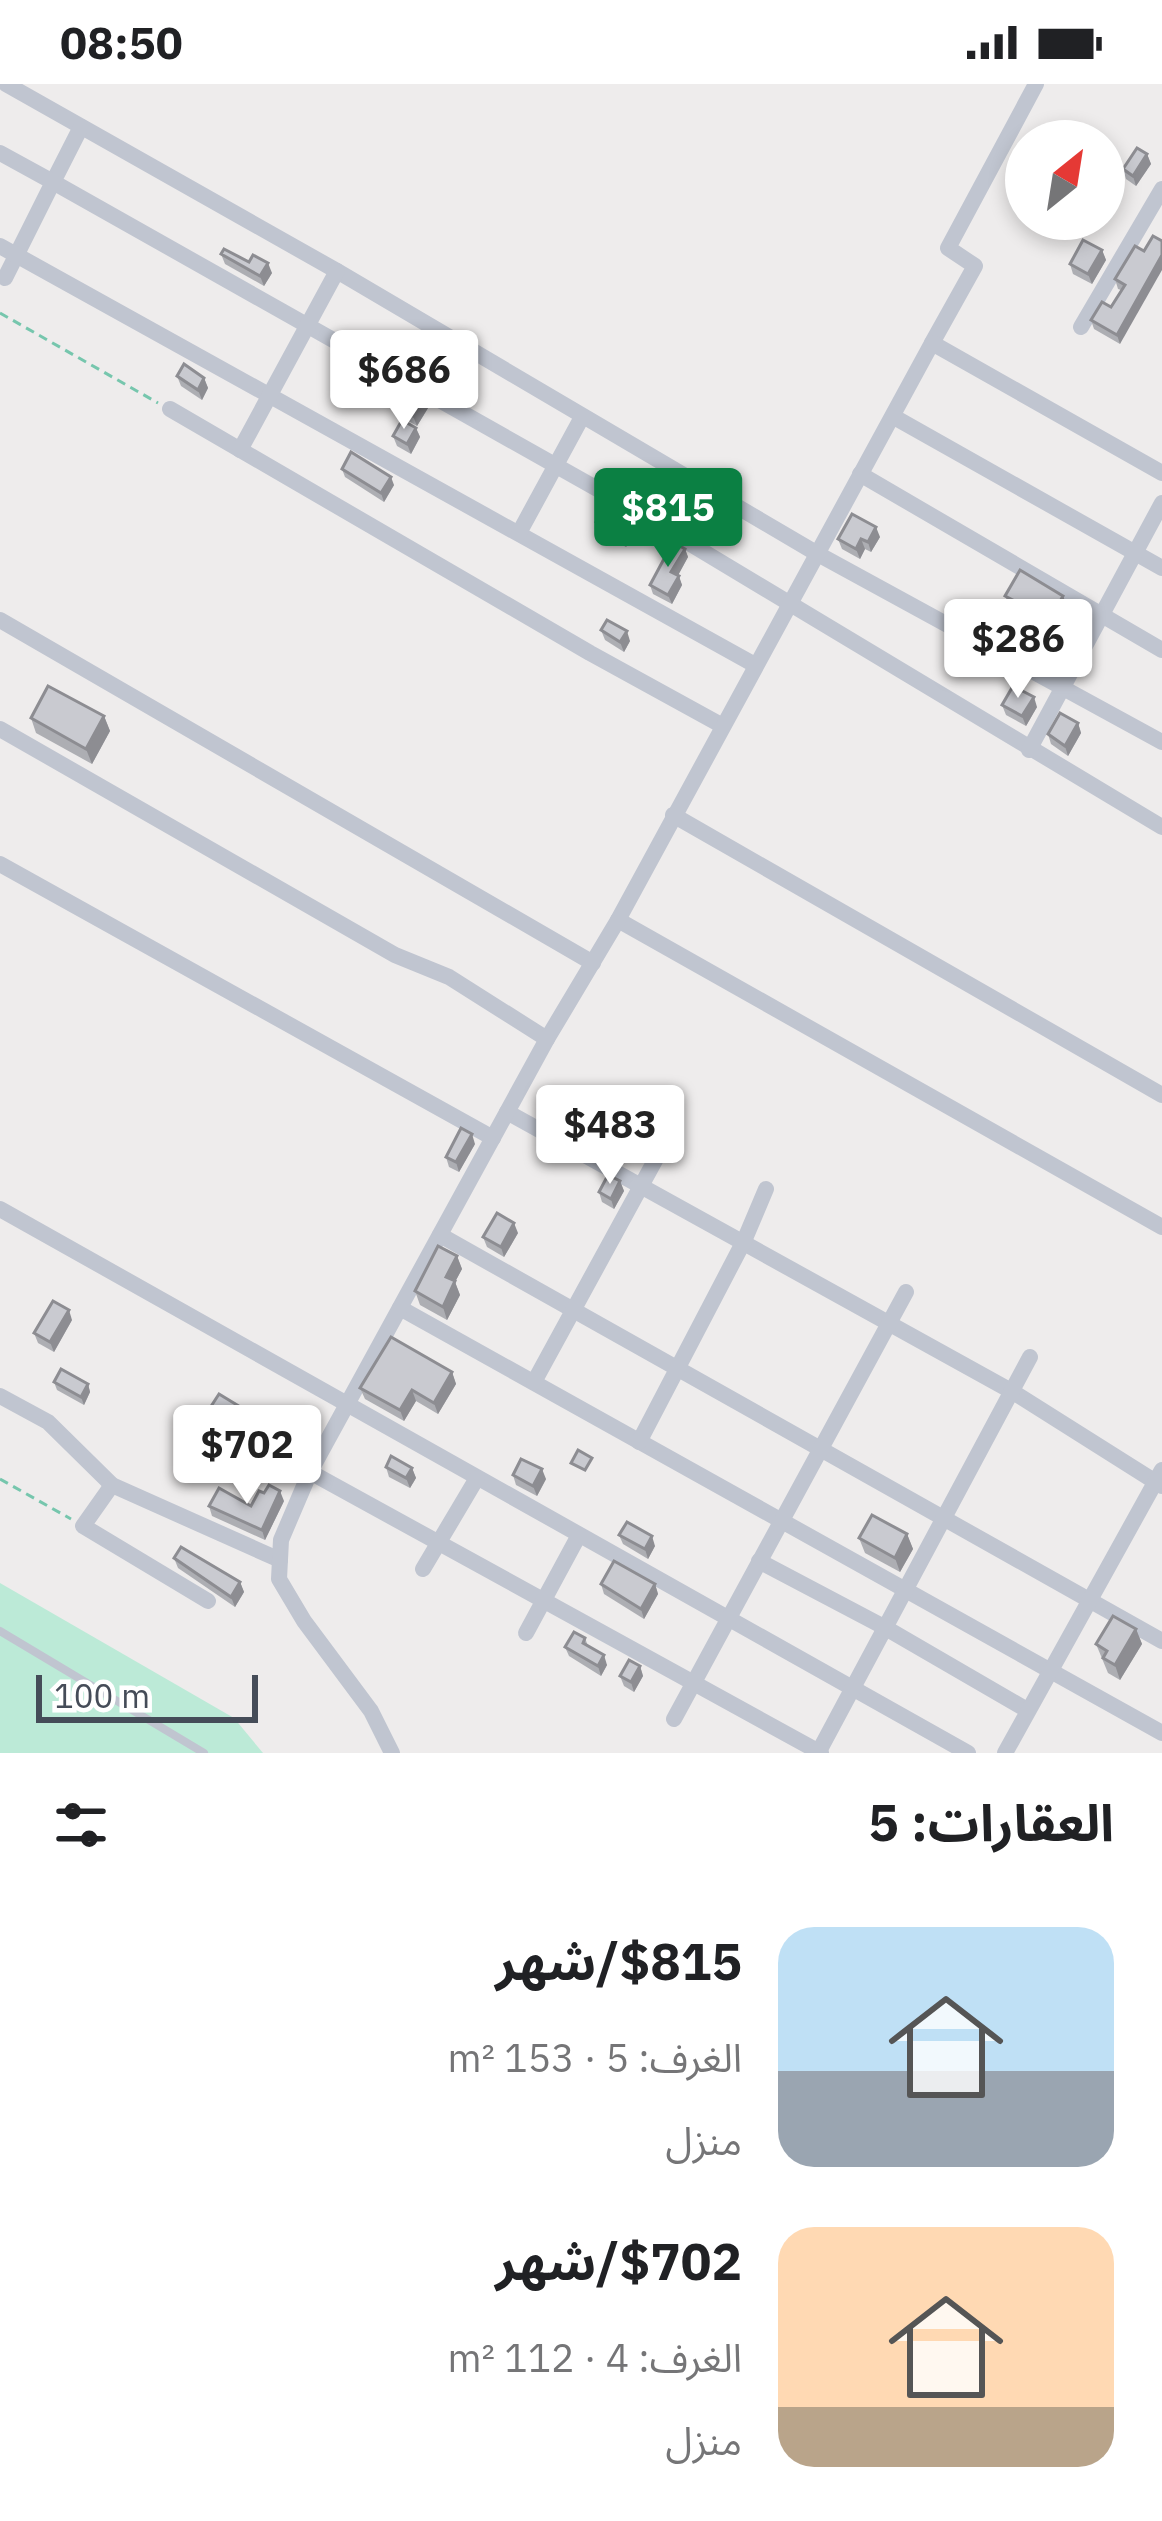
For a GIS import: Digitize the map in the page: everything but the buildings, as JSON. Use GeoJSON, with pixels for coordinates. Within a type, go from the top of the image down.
{"type":"FeatureCollection","features":[{"type":"Feature","properties":{"kind":"street"},"geometry":{"type":"LineString","coordinates":[[6,84],[337,271],[816,553],[1162,742]]}},
{"type":"Feature","properties":{"kind":"street"},"geometry":{"type":"LineString","coordinates":[[392,1753],[371,1711],[279,1579],[281,1540],[310,1472],[975,266],[947,248],[1036,84]]}},
{"type":"Feature","properties":{"kind":"street"},"geometry":{"type":"LineString","coordinates":[[5,278],[80,127]]}},
{"type":"Feature","properties":{"kind":"street"},"geometry":{"type":"LineString","coordinates":[[0,153],[790,601],[1162,827]]}},
{"type":"Feature","properties":{"kind":"street"},"geometry":{"type":"LineString","coordinates":[[1081,327],[1162,189]]}},
{"type":"Feature","properties":{"kind":"street"},"geometry":{"type":"LineString","coordinates":[[0,246],[755,665]]}},
{"type":"Feature","properties":{"kind":"street"},"geometry":{"type":"LineString","coordinates":[[240,450],[337,271]]}},
{"type":"Feature","properties":{"kind":"street"},"geometry":{"type":"LineString","coordinates":[[932,343],[1162,472]]}},
{"type":"Feature","properties":{"kind":"street"},"geometry":{"type":"LineString","coordinates":[[170,410],[721,725]]}},
{"type":"Feature","properties":{"kind":"street"},"geometry":{"type":"LineString","coordinates":[[519,533],[582,417]]}},
{"type":"Feature","properties":{"kind":"street"},"geometry":{"type":"LineString","coordinates":[[894,417],[1162,568]]}},
{"type":"Feature","properties":{"kind":"street"},"geometry":{"type":"LineString","coordinates":[[860,474],[1162,650]]}},
{"type":"Feature","properties":{"kind":"street"},"geometry":{"type":"LineString","coordinates":[[1029,750],[1162,502]]}},
{"type":"Feature","properties":{"kind":"street"},"geometry":{"type":"LineString","coordinates":[[0,620],[593,963]]}},
{"type":"Feature","properties":{"kind":"street"},"geometry":{"type":"LineString","coordinates":[[0,729],[395,955],[449,976],[547,1039]]}},
{"type":"Feature","properties":{"kind":"street"},"geometry":{"type":"LineString","coordinates":[[673,815],[1162,1095]]}},
{"type":"Feature","properties":{"kind":"street"},"geometry":{"type":"LineString","coordinates":[[0,864],[493,1138]]}},
{"type":"Feature","properties":{"kind":"street"},"geometry":{"type":"LineString","coordinates":[[618,920],[1162,1227]]}},
{"type":"Feature","properties":{"kind":"street"},"geometry":{"type":"LineString","coordinates":[[507,1112],[1013,1392],[1160,1480],[1088,1599],[1005,1753]]}},
{"type":"Feature","properties":{"kind":"street"},"geometry":{"type":"LineString","coordinates":[[534,1382],[658,1155]]}},
{"type":"Feature","properties":{"kind":"street"},"geometry":{"type":"LineString","coordinates":[[640,1442],[766,1189]]}},
{"type":"Feature","properties":{"kind":"street"},"geometry":{"type":"LineString","coordinates":[[0,1209],[968,1753]]}},
{"type":"Feature","properties":{"kind":"street"},"geometry":{"type":"LineString","coordinates":[[440,1235],[1162,1641]]}},
{"type":"Feature","properties":{"kind":"street"},"geometry":{"type":"LineString","coordinates":[[674,1719],[906,1292]]}},
{"type":"Feature","properties":{"kind":"street"},"geometry":{"type":"LineString","coordinates":[[400,1308],[1162,1733]]}},
{"type":"Feature","properties":{"kind":"street"},"geometry":{"type":"LineString","coordinates":[[310,1472],[819,1752],[1030,1358]]}},
{"type":"Feature","properties":{"kind":"street"},"geometry":{"type":"LineString","coordinates":[[0,1396],[48,1422],[112,1485],[280,1560]]}},
{"type":"Feature","properties":{"kind":"street"},"geometry":{"type":"LineString","coordinates":[[423,1569],[478,1478]]}},
{"type":"Feature","properties":{"kind":"street"},"geometry":{"type":"LineString","coordinates":[[112,1485],[83,1526],[208,1601]]}},
{"type":"Feature","properties":{"kind":"street"},"geometry":{"type":"LineString","coordinates":[[526,1634],[579,1535]]}},
{"type":"Feature","properties":{"kind":"street"},"geometry":{"type":"LineString","coordinates":[[759,1561],[1027,1711]]}},
{"type":"Feature","properties":{"kind":"lane"},"geometry":{"type":"LineString","coordinates":[[0,1631],[203,1753]]}},
{"type":"Feature","properties":{"kind":"path"},"geometry":{"type":"LineString","coordinates":[[0,313],[170,410]]}},
{"type":"Feature","properties":{"kind":"path"},"geometry":{"type":"LineString","coordinates":[[0,1479],[83,1526]]}},
{"type":"Feature","properties":{"kind":"green space"},"geometry":{"type":"Polygon","coordinates":[[[0,1583],[234,1718],[263,1753],[0,1753],[0,1583]]]}}]}
